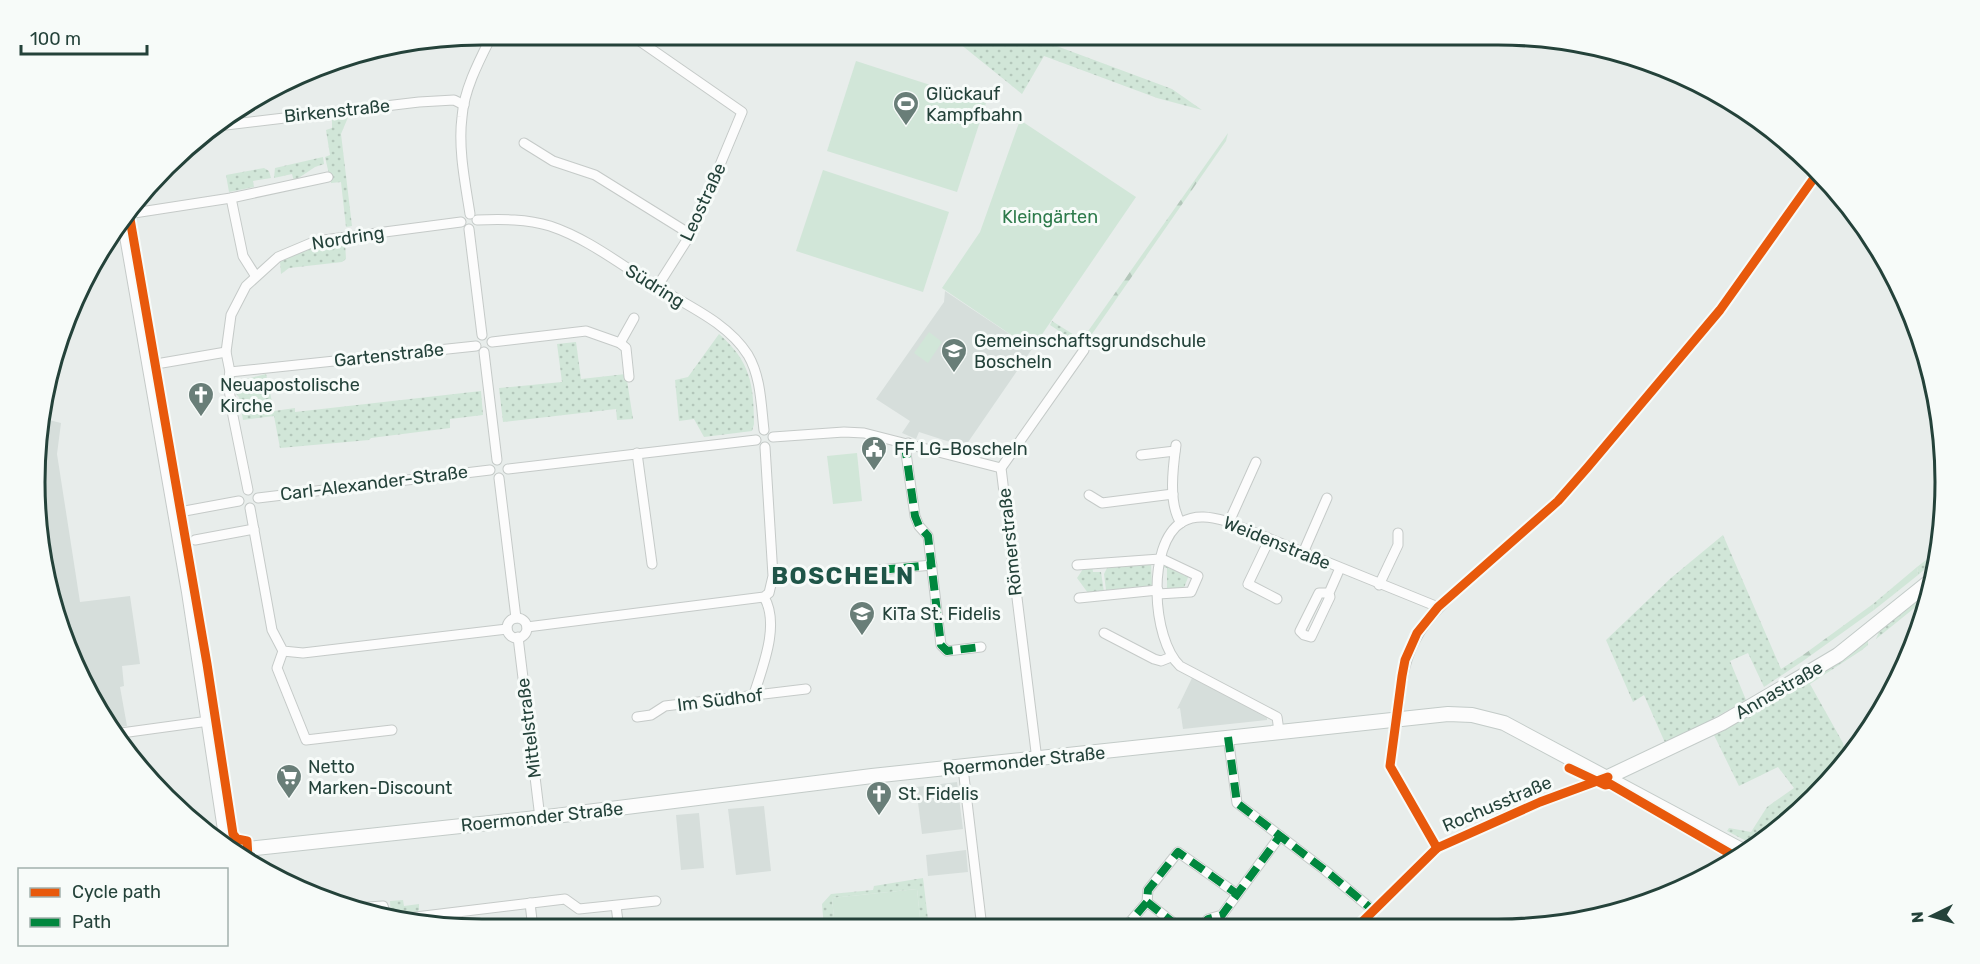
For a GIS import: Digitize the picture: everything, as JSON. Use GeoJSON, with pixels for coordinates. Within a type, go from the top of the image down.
{"type":"FeatureCollection","features":[{"type":"Feature","properties":{"kind":"main road","name":"Annastraße"},"geometry":{"type":"LineString","coordinates":[[1608,777],[1722,723],[1838,655],[1922,588]]}},
{"type":"Feature","properties":{"kind":"main road","name":"Roermonder Straße"},"geometry":{"type":"LineString","coordinates":[[246,849],[540,818],[872,776],[1448,714],[1492,719],[1608,777],[1737,848]]}},
{"type":"Feature","properties":{"kind":"street"},"geometry":{"type":"LineString","coordinates":[[474,217],[465,215],[461,222],[464,227],[469,229],[475,227],[474,217],[463,154],[461,117],[488,45]]}},
{"type":"Feature","properties":{"kind":"street","name":"Leostraße"},"geometry":{"type":"LineString","coordinates":[[647,45],[742,112],[713,185],[690,234],[657,287]]}},
{"type":"Feature","properties":{"kind":"street","name":"Birkenstraße"},"geometry":{"type":"LineString","coordinates":[[231,124],[419,102],[454,100],[464,105]]}},
{"type":"Feature","properties":{"kind":"street"},"geometry":{"type":"LineString","coordinates":[[524,143],[553,161],[595,175],[690,234]]}},
{"type":"Feature","properties":{"kind":"street"},"geometry":{"type":"LineString","coordinates":[[136,215],[231,198],[328,177]]}},
{"type":"Feature","properties":{"kind":"street"},"geometry":{"type":"LineString","coordinates":[[231,198],[243,256],[255,275]]}},
{"type":"Feature","properties":{"kind":"street","name":"Südring"},"geometry":{"type":"LineString","coordinates":[[474,217],[535,222],[561,230],[588,243],[719,325],[746,352],[757,376],[764,430]]}},
{"type":"Feature","properties":{"kind":"street","name":"Nordring"},"geometry":{"type":"LineString","coordinates":[[248,490],[233,416],[228,382],[230,372],[226,352],[231,315],[237,299],[255,275],[282,254],[316,242],[461,222]]}},
{"type":"Feature","properties":{"kind":"street"},"geometry":{"type":"LineString","coordinates":[[130,223],[225,835]]}},
{"type":"Feature","properties":{"kind":"street"},"geometry":{"type":"LineString","coordinates":[[469,229],[482,336]]}},
{"type":"Feature","properties":{"kind":"street"},"geometry":{"type":"LineString","coordinates":[[620,343],[634,318]]}},
{"type":"Feature","properties":{"kind":"street"},"geometry":{"type":"LineString","coordinates":[[492,342],[586,331],[620,343],[626,348],[629,377]]}},
{"type":"Feature","properties":{"kind":"street"},"geometry":{"type":"LineString","coordinates":[[480,349],[490,349],[492,342],[489,337],[482,336],[477,339],[497,460]]}},
{"type":"Feature","properties":{"kind":"street","name":"Gartenstraße"},"geometry":{"type":"LineString","coordinates":[[230,372],[480,349]]}},
{"type":"Feature","properties":{"kind":"street","name":"Römerstraße"},"geometry":{"type":"LineString","coordinates":[[1037,760],[1001,468],[1084,350]]}},
{"type":"Feature","properties":{"kind":"street"},"geometry":{"type":"LineString","coordinates":[[162,363],[226,352]]}},
{"type":"Feature","properties":{"kind":"street"},"geometry":{"type":"LineString","coordinates":[[764,430],[770,432],[773,437],[770,445],[765,447],[759,445],[756,440],[757,434],[764,430]]}},
{"type":"Feature","properties":{"kind":"street"},"geometry":{"type":"LineString","coordinates":[[773,437],[844,432],[908,443],[1001,468]]}},
{"type":"Feature","properties":{"kind":"street"},"geometry":{"type":"LineString","coordinates":[[508,469],[756,440]]}},
{"type":"Feature","properties":{"kind":"street"},"geometry":{"type":"LineString","coordinates":[[908,443],[906,453],[915,516],[919,526],[928,536],[941,645],[948,651],[981,647]]}},
{"type":"Feature","properties":{"kind":"street"},"geometry":{"type":"LineString","coordinates":[[527,627],[764,597],[769,592],[773,576],[765,447]]}},
{"type":"Feature","properties":{"kind":"street"},"geometry":{"type":"LineString","coordinates":[[1141,455],[1175,448],[1173,494],[1180,523],[1168,536],[1160,558],[1158,592],[1162,635],[1171,657],[1180,666],[1277,717],[1279,731]]}},
{"type":"Feature","properties":{"kind":"street"},"geometry":{"type":"LineString","coordinates":[[637,453],[652,564]]}},
{"type":"Feature","properties":{"kind":"street"},"geometry":{"type":"LineString","coordinates":[[497,460],[504,462],[508,469]]}},
{"type":"Feature","properties":{"kind":"street"},"geometry":{"type":"LineString","coordinates":[[497,460],[492,464],[490,470],[499,478]]}},
{"type":"Feature","properties":{"kind":"street"},"geometry":{"type":"LineString","coordinates":[[1229,522],[1256,462]]}},
{"type":"Feature","properties":{"kind":"street"},"geometry":{"type":"LineString","coordinates":[[499,478],[505,475],[508,469]]}},
{"type":"Feature","properties":{"kind":"street","name":"Carl-Alexander-Straße"},"geometry":{"type":"LineString","coordinates":[[258,498],[490,470]]}},
{"type":"Feature","properties":{"kind":"street"},"geometry":{"type":"LineString","coordinates":[[499,478],[516,618]]}},
{"type":"Feature","properties":{"kind":"street"},"geometry":{"type":"LineString","coordinates":[[248,490],[254,492],[258,498],[256,504],[250,508],[242,506],[240,495],[248,490]]}},
{"type":"Feature","properties":{"kind":"street"},"geometry":{"type":"LineString","coordinates":[[1089,495],[1102,503],[1173,494]]}},
{"type":"Feature","properties":{"kind":"street"},"geometry":{"type":"LineString","coordinates":[[1303,553],[1327,498]]}},
{"type":"Feature","properties":{"kind":"street"},"geometry":{"type":"LineString","coordinates":[[174,513],[240,501]]}},
{"type":"Feature","properties":{"kind":"street"},"geometry":{"type":"LineString","coordinates":[[250,508],[272,630],[278,646],[283,651],[303,653],[507,629]]}},
{"type":"Feature","properties":{"kind":"street","name":"Weidenstraße"},"geometry":{"type":"LineString","coordinates":[[1180,523],[1192,518],[1210,516],[1229,522],[1379,585],[1438,607]]}},
{"type":"Feature","properties":{"kind":"street"},"geometry":{"type":"LineString","coordinates":[[195,540],[254,529]]}},
{"type":"Feature","properties":{"kind":"street"},"geometry":{"type":"LineString","coordinates":[[1379,585],[1398,545],[1398,533]]}},
{"type":"Feature","properties":{"kind":"street"},"geometry":{"type":"LineString","coordinates":[[1269,540],[1248,584],[1277,599]]}},
{"type":"Feature","properties":{"kind":"street"},"geometry":{"type":"LineString","coordinates":[[1077,565],[1160,558],[1198,576],[1191,592],[1079,598]]}},
{"type":"Feature","properties":{"kind":"street"},"geometry":{"type":"LineString","coordinates":[[858,572],[932,565]]}},
{"type":"Feature","properties":{"kind":"street"},"geometry":{"type":"LineString","coordinates":[[1398,718],[1405,660],[1417,633],[1438,607],[1485,566]]}},
{"type":"Feature","properties":{"kind":"street"},"geometry":{"type":"LineString","coordinates":[[1329,593],[1340,568]]}},
{"type":"Feature","properties":{"kind":"street"},"geometry":{"type":"LineString","coordinates":[[754,694],[764,663],[771,623],[770,606],[764,597]]}},
{"type":"Feature","properties":{"kind":"street"},"geometry":{"type":"LineString","coordinates":[[516,618],[524,621],[527,627],[524,634],[518,638],[510,635],[507,629],[510,620],[516,618]]}},
{"type":"Feature","properties":{"kind":"street"},"geometry":{"type":"LineString","coordinates":[[1104,633],[1154,659],[1161,661],[1171,657]]}},
{"type":"Feature","properties":{"kind":"street","name":"Mittelstraße"},"geometry":{"type":"LineString","coordinates":[[518,638],[540,818]]}},
{"type":"Feature","properties":{"kind":"street"},"geometry":{"type":"LineString","coordinates":[[283,651],[278,668],[306,740],[392,730]]}},
{"type":"Feature","properties":{"kind":"street","name":"Im Südhof"},"geometry":{"type":"LineString","coordinates":[[637,717],[651,715],[665,706],[806,689]]}},
{"type":"Feature","properties":{"kind":"street"},"geometry":{"type":"LineString","coordinates":[[124,733],[209,721]]}},
{"type":"Feature","properties":{"kind":"street"},"geometry":{"type":"LineString","coordinates":[[1228,737],[1237,803],[1374,911]]}},
{"type":"Feature","properties":{"kind":"street"},"geometry":{"type":"LineString","coordinates":[[963,768],[981,919]]}},
{"type":"Feature","properties":{"kind":"street","name":"Rochusstraße"},"geometry":{"type":"LineString","coordinates":[[1365,919],[1437,848],[1531,806],[1608,777]]}},
{"type":"Feature","properties":{"kind":"street"},"geometry":{"type":"LineString","coordinates":[[1208,919],[1222,915],[1280,836]]}},
{"type":"Feature","properties":{"kind":"street"},"geometry":{"type":"LineString","coordinates":[[1133,919],[1147,902],[1148,890],[1178,852],[1237,894]]}},
{"type":"Feature","properties":{"kind":"street"},"geometry":{"type":"LineString","coordinates":[[429,915],[565,899],[579,909],[656,901]]}},
{"type":"Feature","properties":{"kind":"street"},"geometry":{"type":"LineString","coordinates":[[1147,902],[1169,919]]}},
{"type":"Feature","properties":{"kind":"street"},"geometry":{"type":"LineString","coordinates":[[530,903],[532,919]]}},
{"type":"Feature","properties":{"kind":"street"},"geometry":{"type":"LineString","coordinates":[[616,906],[618,919]]}},
{"type":"Feature","properties":{"kind":"shaded area","name":"Gemeinschaftsgrundschule Boscheln"},"geometry":{"type":"Polygon","coordinates":[[[945,291],[1032,349],[962,451],[949,448],[950,442],[919,432],[916,439],[902,433],[910,421],[876,399],[944,302],[945,291]]]}},
{"type":"Feature","properties":{"kind":"shaded area"},"geometry":{"type":"Polygon","coordinates":[[[50,420],[61,423],[57,454],[80,602],[130,596],[140,664],[122,666],[124,686],[120,687],[127,726],[120,727],[90,675],[78,649],[60,595],[53,567],[46,511],[46,453],[50,420]]]}},
{"type":"Feature","properties":{"kind":"shaded area"},"geometry":{"type":"Polygon","coordinates":[[[1192,678],[1267,717],[1267,720],[1183,729],[1180,708],[1177,709],[1192,678]]]}},
{"type":"Feature","properties":{"kind":"shaded area"},"geometry":{"type":"Polygon","coordinates":[[[957,782],[963,829],[922,834],[916,787],[957,782]]]}},
{"type":"Feature","properties":{"kind":"shaded area"},"geometry":{"type":"Polygon","coordinates":[[[764,806],[771,871],[736,875],[728,809],[764,806]]]}},
{"type":"Feature","properties":{"kind":"shaded area"},"geometry":{"type":"Polygon","coordinates":[[[699,813],[704,868],[681,870],[676,815],[699,813]]]}},
{"type":"Feature","properties":{"kind":"shaded area"},"geometry":{"type":"Polygon","coordinates":[[[966,850],[968,872],[928,876],[926,855],[966,850]]]}},
{"type":"Feature","properties":{"kind":"green space"},"geometry":{"type":"Polygon","coordinates":[[[961,45],[1054,45],[1172,89],[1202,110],[1157,98],[1044,56],[1022,94],[961,45]]]}},
{"type":"Feature","properties":{"kind":"green space","name":"Glückauf Kampfbahn"},"geometry":{"type":"Polygon","coordinates":[[[856,61],[986,103],[957,192],[827,151],[856,61]]]}},
{"type":"Feature","properties":{"kind":"green space"},"geometry":{"type":"Polygon","coordinates":[[[349,115],[341,134],[352,226],[346,227],[341,182],[331,183],[325,157],[330,155],[326,130],[332,128],[332,116],[349,115]]]}},
{"type":"Feature","properties":{"kind":"green space","name":"Kleingärten"},"geometry":{"type":"Polygon","coordinates":[[[1020,120],[1136,197],[1032,349],[942,288],[980,232],[1020,120]]]}},
{"type":"Feature","properties":{"kind":"green space"},"geometry":{"type":"Polygon","coordinates":[[[1228,133],[1226,141],[1083,347],[1079,344],[1228,133]]]}},
{"type":"Feature","properties":{"kind":"green space"},"geometry":{"type":"Polygon","coordinates":[[[323,157],[324,164],[315,167],[294,181],[292,174],[274,178],[275,168],[323,157]]]}},
{"type":"Feature","properties":{"kind":"green space"},"geometry":{"type":"Polygon","coordinates":[[[264,168],[269,171],[271,178],[253,181],[254,187],[229,192],[226,175],[264,168]]]}},
{"type":"Feature","properties":{"kind":"green space"},"geometry":{"type":"Polygon","coordinates":[[[823,170],[949,212],[923,292],[796,251],[823,170]]]}},
{"type":"Feature","properties":{"kind":"green space"},"geometry":{"type":"Polygon","coordinates":[[[345,242],[346,259],[342,262],[289,268],[281,274],[280,262],[295,254],[345,242]]]}},
{"type":"Feature","properties":{"kind":"green space"},"geometry":{"type":"Polygon","coordinates":[[[1052,321],[1079,338],[1083,336],[1079,344],[1050,325],[1052,321]]]}},
{"type":"Feature","properties":{"kind":"green space"},"geometry":{"type":"Polygon","coordinates":[[[929,332],[942,342],[928,363],[914,353],[929,332]]]}},
{"type":"Feature","properties":{"kind":"green space"},"geometry":{"type":"Polygon","coordinates":[[[719,334],[738,354],[748,374],[753,397],[754,424],[752,431],[704,437],[694,419],[679,421],[675,380],[688,377],[719,334]]]}},
{"type":"Feature","properties":{"kind":"green space"},"geometry":{"type":"Polygon","coordinates":[[[576,342],[581,379],[626,374],[633,419],[617,420],[616,409],[503,422],[499,388],[562,382],[557,344],[576,342]]]}},
{"type":"Feature","properties":{"kind":"green space"},"geometry":{"type":"Polygon","coordinates":[[[266,374],[274,411],[295,408],[295,412],[481,391],[483,415],[450,419],[450,428],[369,440],[280,448],[274,416],[243,420],[239,397],[236,394],[236,383],[239,381],[266,374]]]}},
{"type":"Feature","properties":{"kind":"green space"},"geometry":{"type":"Polygon","coordinates":[[[857,453],[862,501],[833,504],[827,456],[857,453]]]}},
{"type":"Feature","properties":{"kind":"green space"},"geometry":{"type":"Polygon","coordinates":[[[1723,535],[1781,669],[1803,655],[1803,661],[1764,687],[1748,653],[1730,661],[1746,700],[1666,745],[1644,695],[1633,702],[1606,640],[1671,578],[1723,535]]]}},
{"type":"Feature","properties":{"kind":"green space"},"geometry":{"type":"Polygon","coordinates":[[[1928,558],[1927,567],[1918,575],[1917,567],[1928,558]]]}},
{"type":"Feature","properties":{"kind":"green space"},"geometry":{"type":"Polygon","coordinates":[[[1151,562],[1152,586],[1106,590],[1104,574],[1107,568],[1151,562]]]}},
{"type":"Feature","properties":{"kind":"green space"},"geometry":{"type":"Polygon","coordinates":[[[1162,564],[1185,576],[1189,575],[1183,590],[1167,591],[1167,568],[1162,567],[1162,564]]]}},
{"type":"Feature","properties":{"kind":"green space"},"geometry":{"type":"Polygon","coordinates":[[[1092,565],[1093,572],[1101,572],[1104,592],[1088,593],[1077,578],[1085,566],[1092,565]]]}},
{"type":"Feature","properties":{"kind":"green space"},"geometry":{"type":"Polygon","coordinates":[[[1917,567],[1918,575],[1898,591],[1898,583],[1917,567]]]}},
{"type":"Feature","properties":{"kind":"green space"},"geometry":{"type":"Polygon","coordinates":[[[1898,583],[1898,591],[1874,610],[1873,604],[1898,583]]]}},
{"type":"Feature","properties":{"kind":"green space"},"geometry":{"type":"Polygon","coordinates":[[[1920,594],[1917,606],[1876,639],[1881,627],[1920,594]]]}},
{"type":"Feature","properties":{"kind":"green space"},"geometry":{"type":"Polygon","coordinates":[[[1873,604],[1874,610],[1803,661],[1803,655],[1873,604]]]}},
{"type":"Feature","properties":{"kind":"green space"},"geometry":{"type":"Polygon","coordinates":[[[1868,638],[1868,645],[1862,650],[1810,684],[1844,749],[1827,770],[1786,811],[1747,841],[1727,831],[1729,828],[1751,832],[1767,807],[1794,788],[1778,767],[1739,786],[1713,733],[1868,638]]]}},
{"type":"Feature","properties":{"kind":"green space"},"geometry":{"type":"Polygon","coordinates":[[[923,878],[928,919],[920,919],[917,889],[832,898],[834,919],[823,919],[822,904],[831,894],[873,890],[874,886],[923,878]]]}},
{"type":"Feature","properties":{"kind":"green space"},"geometry":{"type":"Polygon","coordinates":[[[917,889],[920,919],[834,919],[832,898],[917,889]]]}},
{"type":"Feature","properties":{"kind":"green space"},"geometry":{"type":"Polygon","coordinates":[[[403,900],[404,906],[419,904],[419,910],[415,914],[391,909],[390,901],[403,900]]]}},
{"type":"Feature","properties":{"kind":"marked path"},"geometry":{"type":"LineString","coordinates":[[908,443],[906,453],[915,516],[919,526],[928,536],[941,645],[947,651],[981,647]]}},
{"type":"Feature","properties":{"kind":"marked path"},"geometry":{"type":"LineString","coordinates":[[858,572],[932,565]]}},
{"type":"Feature","properties":{"kind":"marked path"},"geometry":{"type":"LineString","coordinates":[[1228,737],[1237,803],[1374,911]]}},
{"type":"Feature","properties":{"kind":"marked path"},"geometry":{"type":"LineString","coordinates":[[1208,919],[1222,915],[1280,836]]}},
{"type":"Feature","properties":{"kind":"marked path"},"geometry":{"type":"LineString","coordinates":[[1133,919],[1147,902],[1148,890],[1178,852],[1237,894]]}},
{"type":"Feature","properties":{"kind":"marked path"},"geometry":{"type":"LineString","coordinates":[[1147,902],[1169,919]]}},
{"type":"Feature","properties":{"kind":"cycle path"},"geometry":{"type":"LineString","coordinates":[[1437,848],[1390,766],[1405,660],[1417,633],[1438,607],[1558,501],[1587,468],[1720,310],[1813,179]]}},
{"type":"Feature","properties":{"kind":"cycle path"},"geometry":{"type":"LineString","coordinates":[[131,222],[207,664],[233,834],[237,839],[247,841],[248,850]]}},
{"type":"Feature","properties":{"kind":"cycle path"},"geometry":{"type":"LineString","coordinates":[[1569,768],[1605,785],[1610,784],[1729,853]]}},
{"type":"Feature","properties":{"kind":"cycle path"},"geometry":{"type":"LineString","coordinates":[[1365,919],[1437,848],[1540,802],[1608,777]]}},
{"type":"Feature","properties":{"kind":"place","name":"Glückauf Kampfbahn"},"geometry":{"type":"Point","coordinates":[906,127]}},
{"type":"Feature","properties":{"kind":"place","name":"Gemeinschaftsgrundschule Boscheln"},"geometry":{"type":"Point","coordinates":[954,374]}},
{"type":"Feature","properties":{"kind":"place","name":"Neuapostolische Kirche"},"geometry":{"type":"Point","coordinates":[201,418]}},
{"type":"Feature","properties":{"kind":"place","name":"FF LG-Boscheln"},"geometry":{"type":"Point","coordinates":[874,472]}},
{"type":"Feature","properties":{"kind":"place","name":"KiTa St. Fidelis"},"geometry":{"type":"Point","coordinates":[862,637]}},
{"type":"Feature","properties":{"kind":"place","name":"Netto Marken-Discount"},"geometry":{"type":"Point","coordinates":[289,800]}},
{"type":"Feature","properties":{"kind":"place","name":"St. Fidelis"},"geometry":{"type":"Point","coordinates":[879,817]}},
{"type":"Feature","properties":{"kind":"district","name":"BOSCHELN"},"geometry":{"type":"Point","coordinates":[843,576]}}]}
